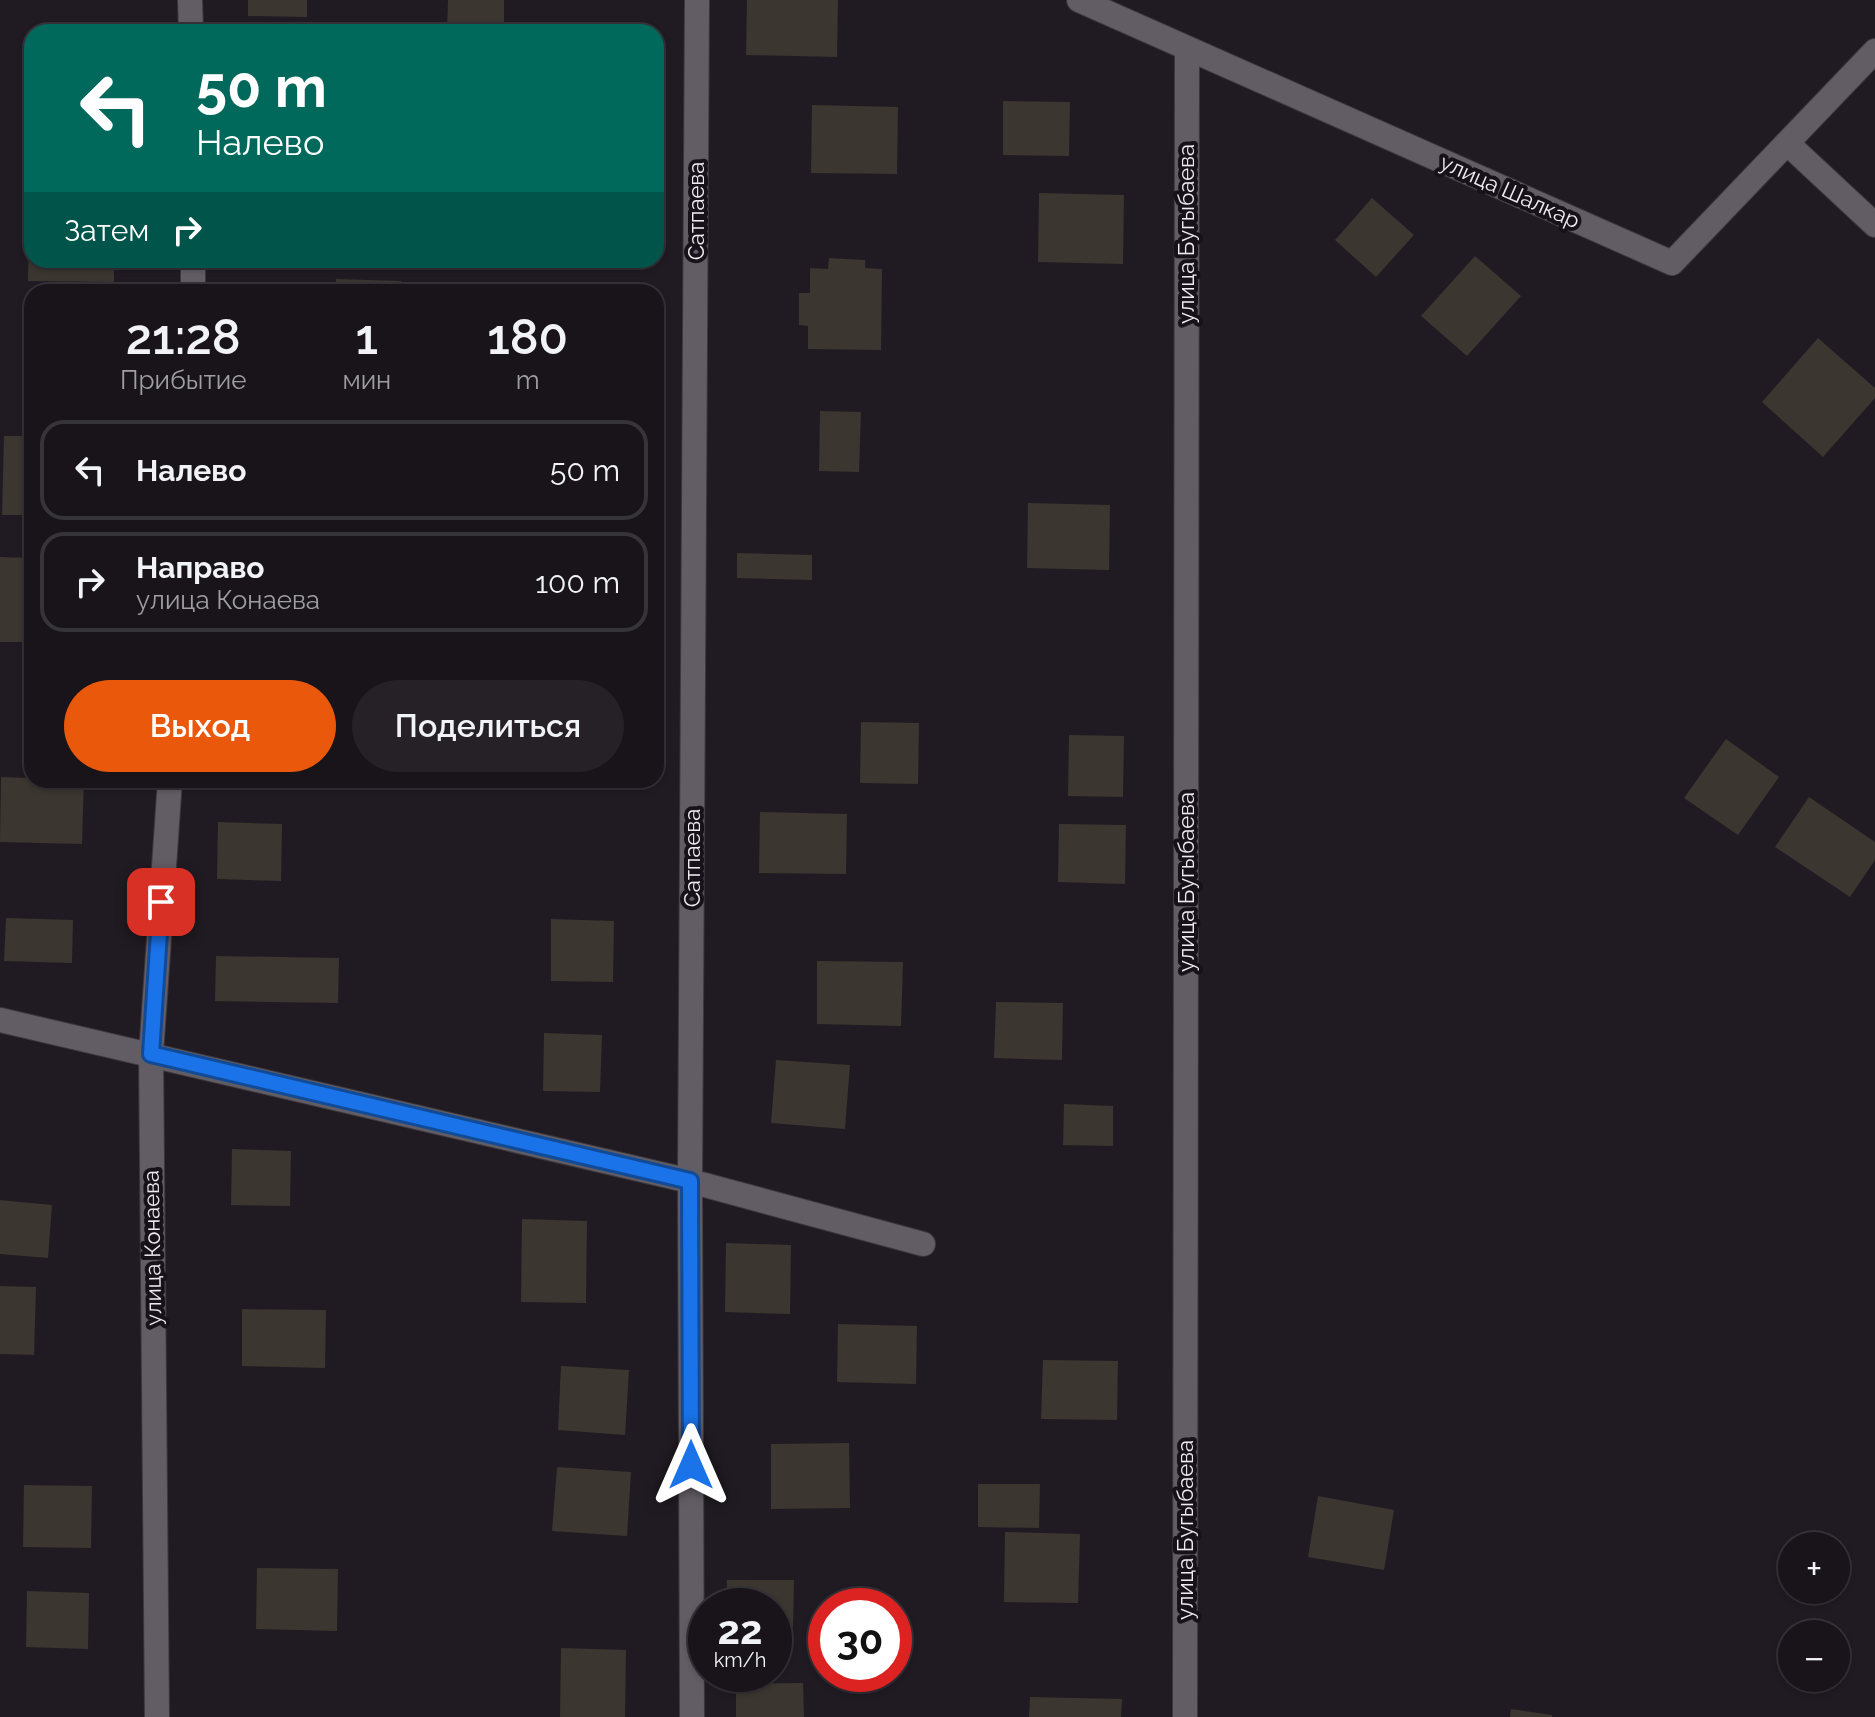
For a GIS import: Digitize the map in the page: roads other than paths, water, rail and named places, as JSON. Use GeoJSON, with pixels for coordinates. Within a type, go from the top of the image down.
{"type":"FeatureCollection","features":[{"type":"Feature","properties":{"kind":"street"},"geometry":{"type":"LineString","coordinates":[[190,0],[191,24]]}},
{"type":"Feature","properties":{"kind":"street","name":"Сатпаева"},"geometry":{"type":"LineString","coordinates":[[692,1717],[690,1181],[697,0]]}},
{"type":"Feature","properties":{"kind":"street","name":"улица Шалкар"},"geometry":{"type":"LineString","coordinates":[[1079,0],[1672,263],[1875,51]]}},
{"type":"Feature","properties":{"kind":"street","name":"улица Бугыбаева"},"geometry":{"type":"LineString","coordinates":[[1185,1717],[1187,48]]}},
{"type":"Feature","properties":{"kind":"street"},"geometry":{"type":"LineString","coordinates":[[1787,143],[1875,225]]}},
{"type":"Feature","properties":{"kind":"street","name":"улица Конаева"},"geometry":{"type":"LineString","coordinates":[[157,1717],[151,1054],[169,788]]}},
{"type":"Feature","properties":{"kind":"street"},"geometry":{"type":"LineString","coordinates":[[0,1020],[690,1181],[923,1244]]}}]}
